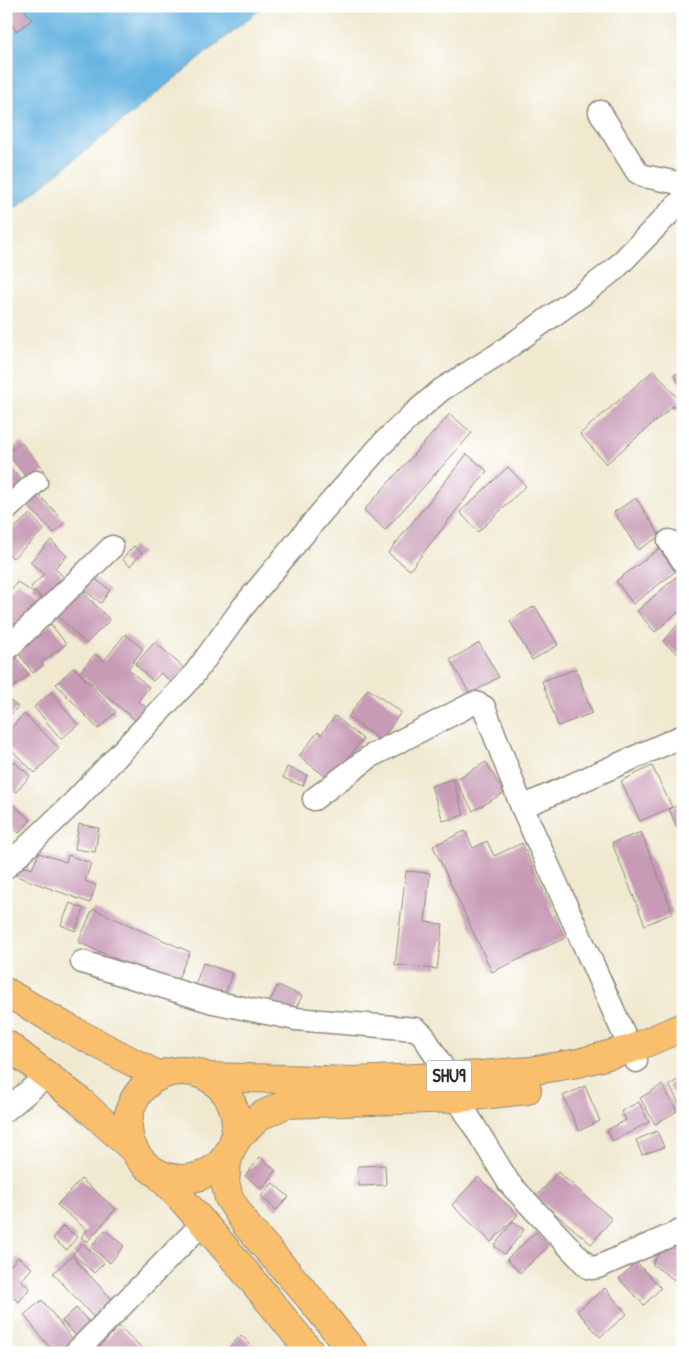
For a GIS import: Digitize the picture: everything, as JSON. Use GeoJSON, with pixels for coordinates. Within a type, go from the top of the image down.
{"type":"FeatureCollection","features":[{"type":"Feature","properties":{"kind":"main road"},"geometry":{"type":"LineString","coordinates":[[6,992],[64,1026],[159,1076],[145,1086],[135,1100],[129,1116],[129,1133],[133,1149]]}},
{"type":"Feature","properties":{"kind":"main road","name":"SHU9"},"geometry":{"type":"LineString","coordinates":[[634,1055],[683,1027]]}},
{"type":"Feature","properties":{"kind":"main road","name":"SHU9"},"geometry":{"type":"LineString","coordinates":[[157,1173],[173,1178],[190,1179],[207,1173],[220,1163],[239,1136],[260,1116],[286,1104],[453,1087],[530,1071],[634,1055],[683,1041]]}},
{"type":"Feature","properties":{"kind":"main road","name":"SHU9"},"geometry":{"type":"LineString","coordinates":[[6,1044],[80,1101],[133,1149],[144,1163],[157,1173],[233,1256],[311,1353]]}},
{"type":"Feature","properties":{"kind":"main road","name":"SHU9"},"geometry":{"type":"LineString","coordinates":[[159,1076],[175,1071],[192,1072],[208,1077],[354,1081],[453,1087]]}},
{"type":"Feature","properties":{"kind":"main road","name":"SHU9"},"geometry":{"type":"LineString","coordinates":[[208,1077],[221,1087],[231,1100],[236,1116],[236,1133],[226,1162],[225,1182],[229,1198],[247,1226],[309,1297],[354,1353]]}},
{"type":"Feature","properties":{"kind":"street"},"geometry":{"type":"LineString","coordinates":[[600,112],[637,172],[644,176],[683,184]]}},
{"type":"Feature","properties":{"kind":"street"},"geometry":{"type":"LineString","coordinates":[[6,867],[72,804],[192,677],[243,607],[314,521],[384,443],[411,416],[441,390],[515,342],[615,270],[683,199]]}},
{"type":"Feature","properties":{"kind":"street"},"geometry":{"type":"LineString","coordinates":[[6,510],[36,482]]}},
{"type":"Feature","properties":{"kind":"street"},"geometry":{"type":"LineString","coordinates":[[670,541],[683,561]]}},
{"type":"Feature","properties":{"kind":"street"},"geometry":{"type":"LineString","coordinates":[[6,650],[112,547]]}},
{"type":"Feature","properties":{"kind":"street"},"geometry":{"type":"LineString","coordinates":[[314,798],[371,756],[476,703],[483,706],[522,807],[634,1055]]}},
{"type":"Feature","properties":{"kind":"street"},"geometry":{"type":"LineString","coordinates":[[522,807],[683,736]]}},
{"type":"Feature","properties":{"kind":"street"},"geometry":{"type":"LineString","coordinates":[[82,962],[213,1002],[296,1019],[416,1029],[423,1035],[509,1183],[588,1266],[592,1268],[598,1267],[683,1230]]}},
{"type":"Feature","properties":{"kind":"street"},"geometry":{"type":"LineString","coordinates":[[6,1110],[48,1076]]}},
{"type":"Feature","properties":{"kind":"street"},"geometry":{"type":"LineString","coordinates":[[75,1353],[203,1222]]}},
{"type":"Feature","properties":{"kind":"water"},"geometry":{"type":"Polygon","coordinates":[[[6,6],[264,6],[6,215],[6,6]]]}},
{"type":"Feature","properties":{"kind":"building"},"geometry":{"type":"Polygon","coordinates":[[[6,6],[22,6],[32,20],[16,31],[6,15],[6,6]]]}},
{"type":"Feature","properties":{"kind":"building"},"geometry":{"type":"Polygon","coordinates":[[[654,370],[683,405],[677,411],[673,406],[606,464],[580,434],[654,370]]]}},
{"type":"Feature","properties":{"kind":"building"},"geometry":{"type":"Polygon","coordinates":[[[683,370],[683,389],[674,375],[683,370]]]}},
{"type":"Feature","properties":{"kind":"building"},"geometry":{"type":"Polygon","coordinates":[[[450,414],[472,433],[385,530],[364,510],[450,414]]]}},
{"type":"Feature","properties":{"kind":"building"},"geometry":{"type":"Polygon","coordinates":[[[21,442],[44,471],[30,482],[7,453],[21,442]]]}},
{"type":"Feature","properties":{"kind":"building"},"geometry":{"type":"Polygon","coordinates":[[[467,454],[487,471],[410,570],[388,553],[467,454]]]}},
{"type":"Feature","properties":{"kind":"building"},"geometry":{"type":"Polygon","coordinates":[[[6,462],[27,485],[16,495],[6,485],[6,462]]]}},
{"type":"Feature","properties":{"kind":"building"},"geometry":{"type":"Polygon","coordinates":[[[508,467],[526,486],[478,532],[460,512],[508,467]]]}},
{"type":"Feature","properties":{"kind":"building"},"geometry":{"type":"Polygon","coordinates":[[[34,490],[65,522],[54,533],[23,501],[34,490]]]}},
{"type":"Feature","properties":{"kind":"building"},"geometry":{"type":"Polygon","coordinates":[[[636,498],[660,536],[638,550],[614,512],[636,498]]]}},
{"type":"Feature","properties":{"kind":"building"},"geometry":{"type":"Polygon","coordinates":[[[30,514],[44,530],[13,558],[6,551],[6,525],[11,531],[30,514]]]}},
{"type":"Feature","properties":{"kind":"building"},"geometry":{"type":"Polygon","coordinates":[[[51,540],[67,556],[55,568],[68,582],[47,603],[31,587],[44,574],[30,562],[51,540]]]}},
{"type":"Feature","properties":{"kind":"building"},"geometry":{"type":"Polygon","coordinates":[[[134,546],[142,553],[130,566],[122,559],[134,546]]]}},
{"type":"Feature","properties":{"kind":"building"},"geometry":{"type":"Polygon","coordinates":[[[659,549],[675,572],[633,604],[616,581],[659,549]]]}},
{"type":"Feature","properties":{"kind":"building"},"geometry":{"type":"Polygon","coordinates":[[[90,575],[110,590],[101,603],[81,588],[90,575]]]}},
{"type":"Feature","properties":{"kind":"building"},"geometry":{"type":"Polygon","coordinates":[[[676,577],[683,584],[683,608],[655,632],[637,611],[676,577]]]}},
{"type":"Feature","properties":{"kind":"building"},"geometry":{"type":"Polygon","coordinates":[[[17,582],[44,600],[24,630],[6,618],[6,588],[11,591],[17,582]]]}},
{"type":"Feature","properties":{"kind":"building"},"geometry":{"type":"Polygon","coordinates":[[[79,588],[110,620],[86,644],[54,612],[79,588]]]}},
{"type":"Feature","properties":{"kind":"building"},"geometry":{"type":"Polygon","coordinates":[[[535,606],[558,645],[532,660],[510,621],[535,606]]]}},
{"type":"Feature","properties":{"kind":"building"},"geometry":{"type":"Polygon","coordinates":[[[683,618],[683,658],[663,642],[683,618]]]}},
{"type":"Feature","properties":{"kind":"building"},"geometry":{"type":"Polygon","coordinates":[[[51,624],[66,644],[41,663],[43,665],[33,673],[16,650],[51,624]]]}},
{"type":"Feature","properties":{"kind":"building"},"geometry":{"type":"Polygon","coordinates":[[[125,634],[143,649],[128,669],[149,687],[138,701],[147,708],[136,721],[79,673],[95,654],[104,661],[125,634]]]}},
{"type":"Feature","properties":{"kind":"building"},"geometry":{"type":"Polygon","coordinates":[[[155,642],[185,669],[172,683],[161,673],[153,681],[135,664],[155,642]]]}},
{"type":"Feature","properties":{"kind":"building"},"geometry":{"type":"Polygon","coordinates":[[[479,643],[499,677],[470,694],[450,660],[479,643]]]}},
{"type":"Feature","properties":{"kind":"building"},"geometry":{"type":"Polygon","coordinates":[[[13,653],[29,675],[6,693],[6,658],[13,653]]]}},
{"type":"Feature","properties":{"kind":"building"},"geometry":{"type":"Polygon","coordinates":[[[74,667],[116,712],[98,729],[56,684],[74,667]]]}},
{"type":"Feature","properties":{"kind":"building"},"geometry":{"type":"Polygon","coordinates":[[[576,669],[592,713],[558,726],[542,681],[576,669]]]}},
{"type":"Feature","properties":{"kind":"building"},"geometry":{"type":"Polygon","coordinates":[[[368,689],[401,712],[381,741],[348,717],[368,689]]]}},
{"type":"Feature","properties":{"kind":"building"},"geometry":{"type":"Polygon","coordinates":[[[51,692],[78,725],[61,739],[34,707],[51,692]]]}},
{"type":"Feature","properties":{"kind":"building"},"geometry":{"type":"Polygon","coordinates":[[[6,697],[18,707],[6,719],[6,697]]]}},
{"type":"Feature","properties":{"kind":"building"},"geometry":{"type":"Polygon","coordinates":[[[24,714],[59,748],[35,773],[6,745],[6,733],[24,714]]]}},
{"type":"Feature","properties":{"kind":"building"},"geometry":{"type":"Polygon","coordinates":[[[335,716],[363,739],[330,780],[299,756],[318,732],[321,735],[335,716]]]}},
{"type":"Feature","properties":{"kind":"building"},"geometry":{"type":"Polygon","coordinates":[[[13,761],[30,776],[16,792],[6,784],[6,769],[13,761]]]}},
{"type":"Feature","properties":{"kind":"building"},"geometry":{"type":"Polygon","coordinates":[[[486,762],[504,793],[473,811],[455,780],[486,762]]]}},
{"type":"Feature","properties":{"kind":"building"},"geometry":{"type":"Polygon","coordinates":[[[652,766],[672,807],[640,821],[621,781],[652,766]]]}},
{"type":"Feature","properties":{"kind":"building"},"geometry":{"type":"Polygon","coordinates":[[[287,767],[307,775],[303,786],[283,778],[287,767]]]}},
{"type":"Feature","properties":{"kind":"building"},"geometry":{"type":"Polygon","coordinates":[[[453,779],[464,815],[443,821],[431,786],[453,779]]]}},
{"type":"Feature","properties":{"kind":"building"},"geometry":{"type":"Polygon","coordinates":[[[6,798],[31,820],[19,833],[6,822],[6,798]]]}},
{"type":"Feature","properties":{"kind":"building"},"geometry":{"type":"Polygon","coordinates":[[[683,803],[683,842],[669,809],[683,803]]]}},
{"type":"Feature","properties":{"kind":"building"},"geometry":{"type":"Polygon","coordinates":[[[79,824],[99,828],[95,852],[75,849],[79,824]]]}},
{"type":"Feature","properties":{"kind":"building"},"geometry":{"type":"Polygon","coordinates":[[[465,831],[473,848],[487,841],[494,856],[522,843],[565,938],[492,972],[433,846],[465,831]]]}},
{"type":"Feature","properties":{"kind":"building"},"geometry":{"type":"Polygon","coordinates":[[[641,832],[673,913],[645,925],[612,843],[641,832]]]}},
{"type":"Feature","properties":{"kind":"building"},"geometry":{"type":"Polygon","coordinates":[[[39,853],[66,862],[68,855],[91,863],[85,881],[96,885],[90,903],[16,876],[20,865],[32,869],[39,853]]]}},
{"type":"Feature","properties":{"kind":"building"},"geometry":{"type":"Polygon","coordinates":[[[406,871],[430,873],[425,922],[443,924],[437,969],[395,965],[406,871]]]}},
{"type":"Feature","properties":{"kind":"building"},"geometry":{"type":"Polygon","coordinates":[[[70,903],[84,909],[75,931],[61,925],[70,903]]]}},
{"type":"Feature","properties":{"kind":"building"},"geometry":{"type":"Polygon","coordinates":[[[93,909],[190,952],[175,985],[78,942],[93,909]]]}},
{"type":"Feature","properties":{"kind":"building"},"geometry":{"type":"Polygon","coordinates":[[[203,963],[232,973],[225,995],[195,986],[203,963]]]}},
{"type":"Feature","properties":{"kind":"building"},"geometry":{"type":"Polygon","coordinates":[[[278,985],[302,996],[294,1012],[270,1001],[278,985]]]}},
{"type":"Feature","properties":{"kind":"building"},"geometry":{"type":"Polygon","coordinates":[[[683,1077],[683,1104],[680,1105],[669,1085],[683,1077]]]}},
{"type":"Feature","properties":{"kind":"building"},"geometry":{"type":"Polygon","coordinates":[[[662,1085],[677,1111],[655,1124],[640,1098],[662,1085]]]}},
{"type":"Feature","properties":{"kind":"building"},"geometry":{"type":"Polygon","coordinates":[[[585,1086],[600,1121],[579,1131],[563,1096],[585,1086]]]}},
{"type":"Feature","properties":{"kind":"building"},"geometry":{"type":"Polygon","coordinates":[[[639,1102],[649,1122],[613,1141],[607,1130],[626,1120],[621,1111],[639,1102]]]}},
{"type":"Feature","properties":{"kind":"building"},"geometry":{"type":"Polygon","coordinates":[[[657,1131],[664,1147],[642,1155],[636,1140],[657,1131]]]}},
{"type":"Feature","properties":{"kind":"building"},"geometry":{"type":"Polygon","coordinates":[[[260,1157],[276,1171],[262,1189],[245,1176],[260,1157]]]}},
{"type":"Feature","properties":{"kind":"building"},"geometry":{"type":"Polygon","coordinates":[[[385,1165],[386,1185],[359,1186],[358,1166],[385,1165]]]}},
{"type":"Feature","properties":{"kind":"building"},"geometry":{"type":"Polygon","coordinates":[[[558,1172],[612,1219],[591,1244],[536,1197],[558,1172]]]}},
{"type":"Feature","properties":{"kind":"building"},"geometry":{"type":"Polygon","coordinates":[[[478,1177],[518,1215],[491,1242],[452,1205],[478,1177]]]}},
{"type":"Feature","properties":{"kind":"building"},"geometry":{"type":"Polygon","coordinates":[[[81,1179],[116,1209],[87,1242],[81,1237],[87,1230],[57,1205],[81,1179]]]}},
{"type":"Feature","properties":{"kind":"building"},"geometry":{"type":"Polygon","coordinates":[[[273,1183],[289,1197],[276,1210],[261,1196],[273,1183]]]}},
{"type":"Feature","properties":{"kind":"building"},"geometry":{"type":"Polygon","coordinates":[[[513,1221],[524,1230],[505,1254],[494,1246],[513,1221]]]}},
{"type":"Feature","properties":{"kind":"building"},"geometry":{"type":"Polygon","coordinates":[[[63,1226],[77,1237],[67,1250],[53,1239],[63,1226]]]}},
{"type":"Feature","properties":{"kind":"building"},"geometry":{"type":"Polygon","coordinates":[[[105,1230],[124,1246],[110,1263],[91,1247],[105,1230]]]}},
{"type":"Feature","properties":{"kind":"building"},"geometry":{"type":"Polygon","coordinates":[[[536,1232],[549,1246],[520,1273],[507,1259],[536,1232]]]}},
{"type":"Feature","properties":{"kind":"building"},"geometry":{"type":"Polygon","coordinates":[[[82,1243],[104,1263],[94,1273],[73,1254],[82,1243]]]}},
{"type":"Feature","properties":{"kind":"building"},"geometry":{"type":"Polygon","coordinates":[[[666,1243],[683,1255],[683,1286],[652,1264],[666,1243]]]}},
{"type":"Feature","properties":{"kind":"building"},"geometry":{"type":"Polygon","coordinates":[[[72,1256],[116,1304],[97,1321],[53,1273],[72,1256]]]}},
{"type":"Feature","properties":{"kind":"building"},"geometry":{"type":"Polygon","coordinates":[[[18,1257],[32,1268],[21,1281],[30,1288],[19,1302],[6,1292],[6,1261],[11,1265],[18,1257]]]}},
{"type":"Feature","properties":{"kind":"building"},"geometry":{"type":"Polygon","coordinates":[[[636,1262],[661,1288],[644,1305],[619,1279],[636,1262]]]}},
{"type":"Feature","properties":{"kind":"building"},"geometry":{"type":"Polygon","coordinates":[[[605,1288],[627,1314],[600,1337],[577,1311],[605,1288]]]}},
{"type":"Feature","properties":{"kind":"building"},"geometry":{"type":"Polygon","coordinates":[[[42,1300],[76,1344],[66,1353],[54,1353],[24,1315],[42,1300]]]}},
{"type":"Feature","properties":{"kind":"building"},"geometry":{"type":"Polygon","coordinates":[[[76,1308],[95,1328],[81,1341],[62,1321],[76,1308]]]}},
{"type":"Feature","properties":{"kind":"building"},"geometry":{"type":"Polygon","coordinates":[[[119,1326],[143,1349],[140,1353],[94,1353],[119,1326]]]}},
{"type":"Feature","properties":{"kind":"building"},"geometry":{"type":"Polygon","coordinates":[[[241,1335],[259,1353],[224,1353],[241,1335]]]}}]}
